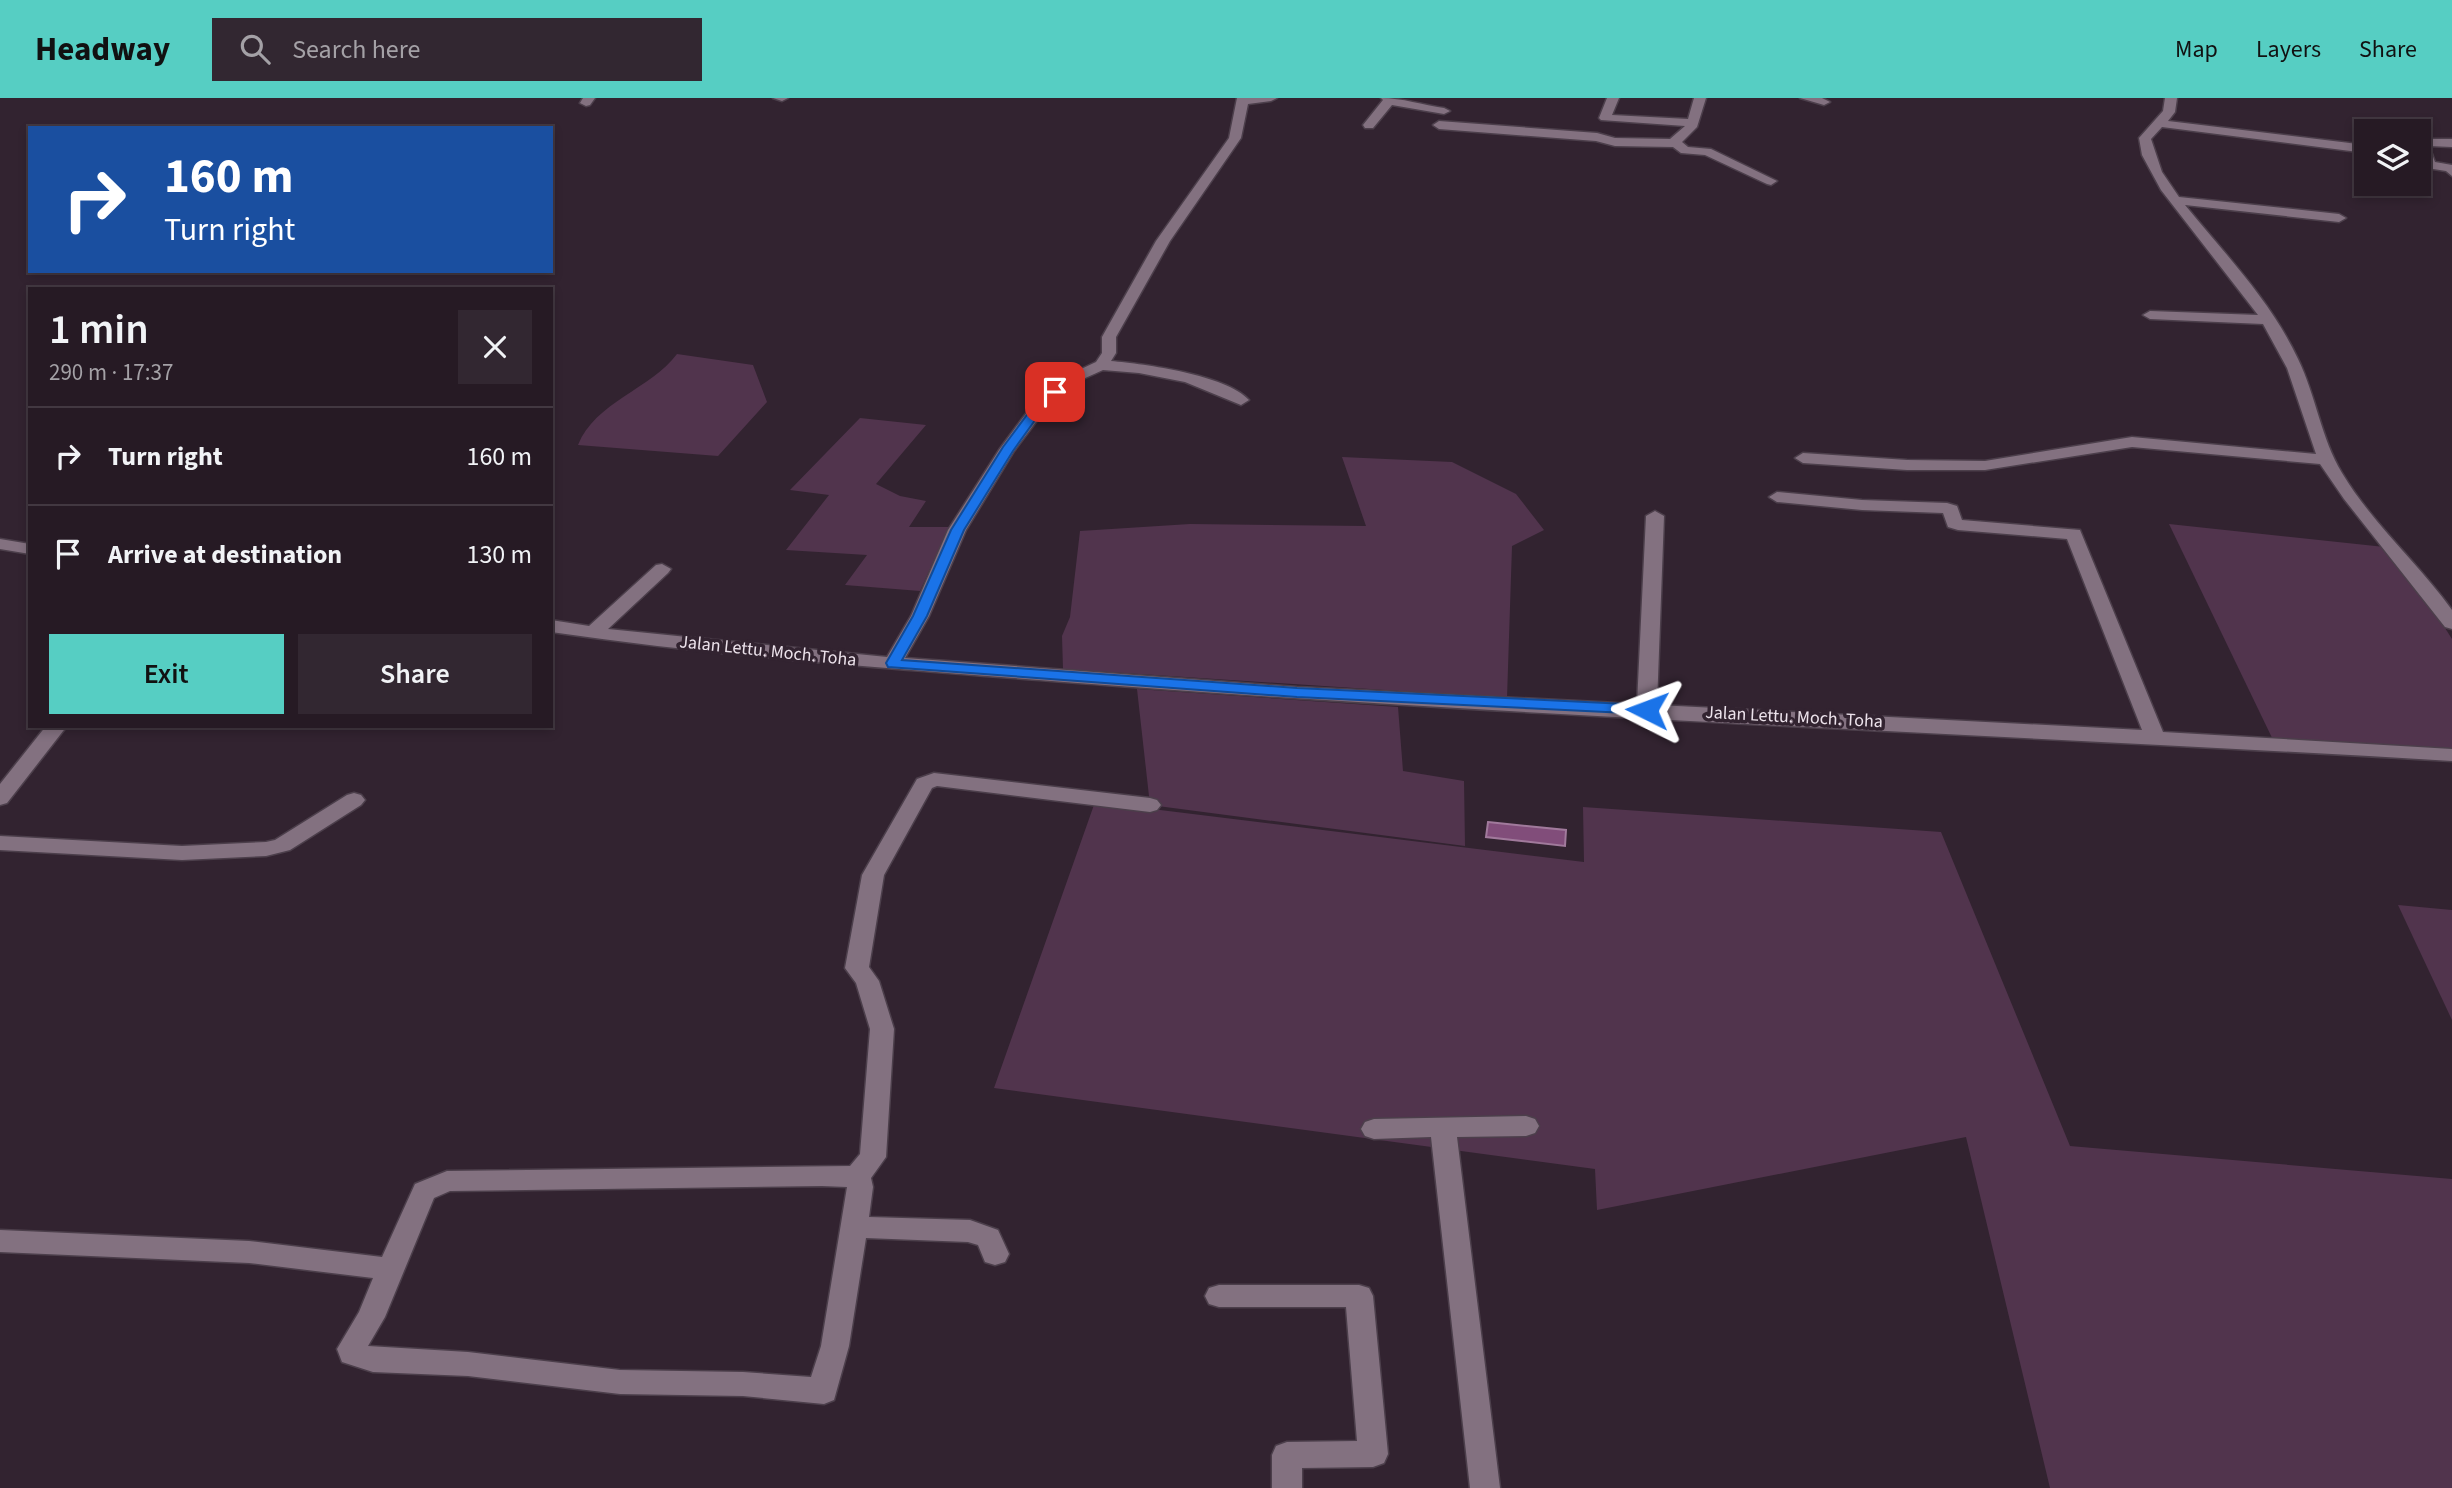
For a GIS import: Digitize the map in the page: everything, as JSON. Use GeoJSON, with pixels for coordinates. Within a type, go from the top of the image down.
{"type":"FeatureCollection","features":[{"type":"Feature","properties":{"kind":"street"},"geometry":{"type":"LineString","coordinates":[[893,663],[920,616],[957,530],[1007,450],[1042,403],[1067,381],[1101,365],[1109,353],[1109,337],[1163,241],[1235,138],[1243,99],[1271,98]]}},
{"type":"Feature","properties":{"kind":"street"},"geometry":{"type":"LineString","coordinates":[[1613,98],[1605,118],[1693,123]]}},
{"type":"Feature","properties":{"kind":"street"},"geometry":{"type":"LineString","coordinates":[[1676,143],[1693,123],[1700,98]]}},
{"type":"Feature","properties":{"kind":"street"},"geometry":{"type":"LineString","coordinates":[[1806,98],[1824,102]]}},
{"type":"Feature","properties":{"kind":"street"},"geometry":{"type":"LineString","coordinates":[[2171,98],[2169,112],[2145,138],[2145,150],[2175,200],[2234,272],[2295,368],[2315,437],[2336,477],[2452,623]]}},
{"type":"Feature","properties":{"kind":"street"},"geometry":{"type":"LineString","coordinates":[[1369,125],[1389,99],[1400,105],[1444,111]]}},
{"type":"Feature","properties":{"kind":"street"},"geometry":{"type":"LineString","coordinates":[[2159,123],[2354,147]]}},
{"type":"Feature","properties":{"kind":"street"},"geometry":{"type":"LineString","coordinates":[[1439,125],[1597,137],[1615,142],[1676,143],[1685,150],[1709,153],[1770,181]]}},
{"type":"Feature","properties":{"kind":"street"},"geometry":{"type":"LineString","coordinates":[[2431,142],[2452,143]]}},
{"type":"Feature","properties":{"kind":"street"},"geometry":{"type":"LineString","coordinates":[[2431,165],[2451,168],[2452,172]]}},
{"type":"Feature","properties":{"kind":"street"},"geometry":{"type":"LineString","coordinates":[[2175,200],[2339,218]]}},
{"type":"Feature","properties":{"kind":"street"},"geometry":{"type":"LineString","coordinates":[[2150,315],[2265,320]]}},
{"type":"Feature","properties":{"kind":"street"},"geometry":{"type":"LineString","coordinates":[[1101,365],[1179,374],[1208,383],[1241,400]]}},
{"type":"Feature","properties":{"kind":"street"},"geometry":{"type":"LineString","coordinates":[[1803,458],[1965,466],[2011,463],[2132,442],[2327,460]]}},
{"type":"Feature","properties":{"kind":"street"},"geometry":{"type":"LineString","coordinates":[[1777,498],[1947,508],[1951,510],[1954,523],[1958,525],[2074,534],[2155,737]]}},
{"type":"Feature","properties":{"kind":"street"},"geometry":{"type":"LineString","coordinates":[[1647,710],[1655,516]]}},
{"type":"Feature","properties":{"kind":"street"},"geometry":{"type":"LineString","coordinates":[[0,544],[28,549]]}},
{"type":"Feature","properties":{"kind":"street"},"geometry":{"type":"LineString","coordinates":[[594,632],[662,569]]}},
{"type":"Feature","properties":{"kind":"street","name":"Jalan Lettu. Moch. Toha"},"geometry":{"type":"LineString","coordinates":[[553,626],[893,663],[1297,693],[2452,755]]}},
{"type":"Feature","properties":{"kind":"street"},"geometry":{"type":"LineString","coordinates":[[2,793],[55,728]]}},
{"type":"Feature","properties":{"kind":"street"},"geometry":{"type":"LineString","coordinates":[[857,1176],[860,1187],[854,1227],[835,1346],[827,1367],[824,1391],[743,1384],[620,1382],[468,1364],[373,1360],[352,1353],[351,1349],[371,1317],[424,1191],[447,1181],[857,1176],[873,1157],[882,1029],[867,981],[857,968],[870,886],[877,867],[924,784],[934,779],[1150,805]]}},
{"type":"Feature","properties":{"kind":"street"},"geometry":{"type":"LineString","coordinates":[[0,843],[182,853],[266,849],[282,845],[354,800]]}},
{"type":"Feature","properties":{"kind":"street"},"geometry":{"type":"LineString","coordinates":[[1374,1129],[1526,1126]]}},
{"type":"Feature","properties":{"kind":"street"},"geometry":{"type":"LineString","coordinates":[[1443,1127],[1485,1488]]}},
{"type":"Feature","properties":{"kind":"street"},"geometry":{"type":"LineString","coordinates":[[854,1227],[970,1231],[988,1238],[995,1254]]}},
{"type":"Feature","properties":{"kind":"street"},"geometry":{"type":"LineString","coordinates":[[0,1241],[249,1252],[390,1269]]}},
{"type":"Feature","properties":{"kind":"street"},"geometry":{"type":"LineString","coordinates":[[1219,1296],[1359,1296],[1373,1454],[1287,1455],[1287,1488]]}},
{"type":"Feature","properties":{"kind":"shaded area"},"geometry":{"type":"Polygon","coordinates":[[[677,354],[753,365],[767,402],[718,456],[578,445],[597,418],[653,377],[677,354]]]}},
{"type":"Feature","properties":{"kind":"shaded area"},"geometry":{"type":"Polygon","coordinates":[[[860,418],[926,425],[876,484],[900,496],[926,501],[909,527],[949,527],[920,591],[845,585],[867,555],[786,550],[829,495],[790,490],[860,418]]]}},
{"type":"Feature","properties":{"kind":"shaded area"},"geometry":{"type":"Polygon","coordinates":[[[1342,457],[1452,462],[1516,494],[1544,530],[1512,546],[1507,698],[1063,669],[1062,636],[1070,617],[1080,531],[1190,524],[1366,526],[1342,457]]]}},
{"type":"Feature","properties":{"kind":"shaded area"},"geometry":{"type":"Polygon","coordinates":[[[2169,524],[2394,548],[2452,639],[2452,755],[2275,744],[2169,524]]]}},
{"type":"Feature","properties":{"kind":"shaded area"},"geometry":{"type":"Polygon","coordinates":[[[1137,689],[1398,707],[1403,771],[1464,781],[1465,846],[1150,805],[1137,689]]]}},
{"type":"Feature","properties":{"kind":"shaded area"},"geometry":{"type":"Polygon","coordinates":[[[1095,802],[1584,862],[1583,807],[1941,832],[2070,1146],[2452,1179],[2452,1488],[2050,1488],[1966,1137],[1597,1210],[1595,1169],[994,1088],[1095,802]]]}},
{"type":"Feature","properties":{"kind":"shaded area"},"geometry":{"type":"Polygon","coordinates":[[[1488,822],[1566,830],[1565,846],[1486,837],[1488,822]]]}},
{"type":"Feature","properties":{"kind":"shaded area"},"geometry":{"type":"Polygon","coordinates":[[[2398,905],[2452,910],[2452,1020],[2398,905]]]}},
{"type":"Feature","properties":{"kind":"route"},"geometry":{"type":"LineString","coordinates":[[1055,392],[1042,403],[1007,450],[957,530],[920,616],[893,663],[1297,693],[1647,710]]}}]}
